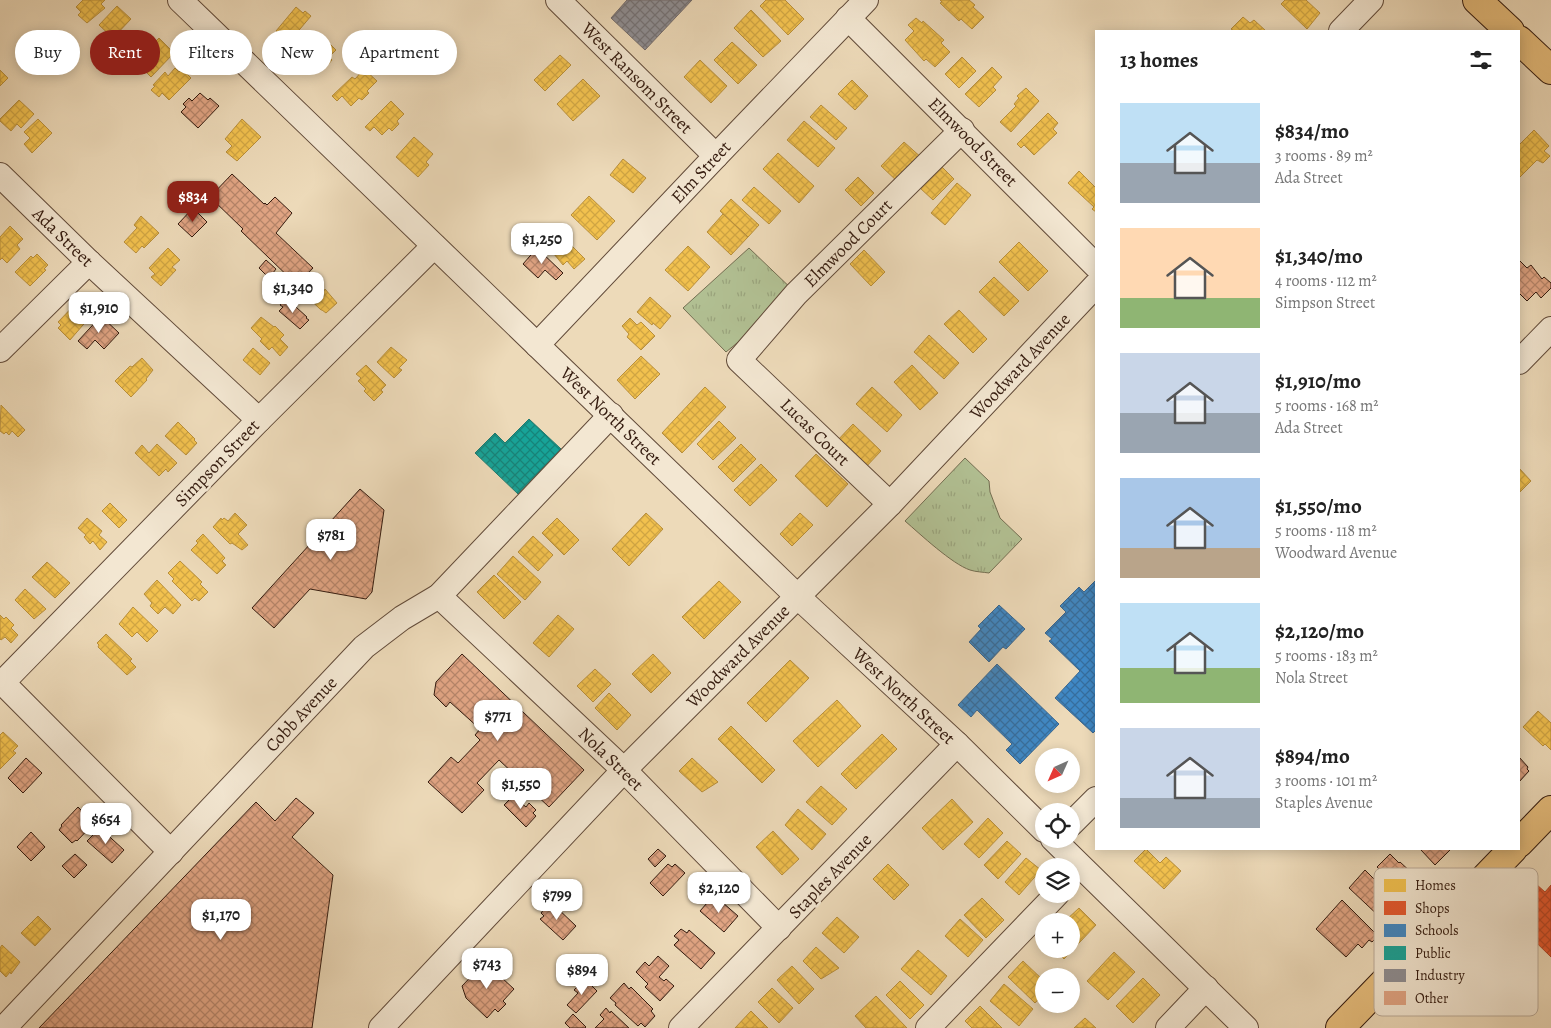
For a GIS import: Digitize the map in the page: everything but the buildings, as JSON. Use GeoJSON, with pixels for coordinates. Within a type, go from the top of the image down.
{"type":"FeatureCollection","features":[{"type":"Feature","properties":{"kind":"main road"},"geometry":{"type":"LineString","coordinates":[[1477,0],[1509,30]]}},
{"type":"Feature","properties":{"kind":"main road"},"geometry":{"type":"LineString","coordinates":[[1520,41],[1551,70]]}},
{"type":"Feature","properties":{"kind":"main road"},"geometry":{"type":"LineString","coordinates":[[1520,842],[1551,810]]}},
{"type":"Feature","properties":{"kind":"main road"},"geometry":{"type":"LineString","coordinates":[[1495,868],[1512,850]]}},
{"type":"Feature","properties":{"kind":"main road"},"geometry":{"type":"LineString","coordinates":[[1340,1028],[1374,993]]}},
{"type":"Feature","properties":{"kind":"street","name":"West North Street"},"geometry":{"type":"LineString","coordinates":[[180,0],[797,596],[957,744],[1035,820]]}},
{"type":"Feature","properties":{"kind":"street","name":"West Ransom Street"},"geometry":{"type":"LineString","coordinates":[[558,0],[716,156]]}},
{"type":"Feature","properties":{"kind":"street","name":"Elm Street"},"geometry":{"type":"LineString","coordinates":[[537,345],[866,0]]}},
{"type":"Feature","properties":{"kind":"street"},"geometry":{"type":"LineString","coordinates":[[1342,30],[1371,0]]}},
{"type":"Feature","properties":{"kind":"street","name":"Elmwood Street"},"geometry":{"type":"LineString","coordinates":[[848,18],[1095,265]]}},
{"type":"Feature","properties":{"kind":"street","name":"Elmwood Court"},"geometry":{"type":"LineString","coordinates":[[739,360],[796,294],[962,130]]}},
{"type":"Feature","properties":{"kind":"street","name":"Ada Street"},"geometry":{"type":"LineString","coordinates":[[0,175],[89,262],[259,420]]}},
{"type":"Feature","properties":{"kind":"street","name":"Simpson Street"},"geometry":{"type":"LineString","coordinates":[[1,681],[434,246]]}},
{"type":"Feature","properties":{"kind":"street"},"geometry":{"type":"LineString","coordinates":[[0,350],[89,262]]}},
{"type":"Feature","properties":{"kind":"street","name":"Woodward Avenue"},"geometry":{"type":"LineString","coordinates":[[381,1028],[624,770],[890,504],[1095,286]]}},
{"type":"Feature","properties":{"kind":"street"},"geometry":{"type":"LineString","coordinates":[[1520,361],[1551,329]]}},
{"type":"Feature","properties":{"kind":"street","name":"Lucas Court"},"geometry":{"type":"LineString","coordinates":[[739,360],[890,504]]}},
{"type":"Feature","properties":{"kind":"street","name":"Cobb Avenue"},"geometry":{"type":"LineString","coordinates":[[5,1028],[364,647],[402,618],[439,596],[611,415]]}},
{"type":"Feature","properties":{"kind":"street","name":"Nola Street"},"geometry":{"type":"LineString","coordinates":[[439,596],[624,770],[779,928]]}},
{"type":"Feature","properties":{"kind":"street"},"geometry":{"type":"LineString","coordinates":[[1,681],[171,852]]}},
{"type":"Feature","properties":{"kind":"street","name":"Staples Avenue"},"geometry":{"type":"LineString","coordinates":[[682,1028],[957,744]]}},
{"type":"Feature","properties":{"kind":"street"},"geometry":{"type":"LineString","coordinates":[[1080,815],[1095,800]]}},
{"type":"Feature","properties":{"kind":"street","name":"West North Street"},"geometry":{"type":"LineString","coordinates":[[1080,876],[1206,988],[1246,1028]]}},
{"type":"Feature","properties":{"kind":"street"},"geometry":{"type":"LineString","coordinates":[[928,1028],[1048,903]]}},
{"type":"Feature","properties":{"kind":"street"},"geometry":{"type":"LineString","coordinates":[[1168,1028],[1206,988]]}},
{"type":"Feature","properties":{"kind":"street"},"geometry":{"type":"LineString","coordinates":[[0,1023],[5,1028]]}},
{"type":"Feature","properties":{"kind":"green space"},"geometry":{"type":"Polygon","coordinates":[[[749,248],[797,294],[726,352],[683,308],[749,248]]]}},
{"type":"Feature","properties":{"kind":"green space"},"geometry":{"type":"Polygon","coordinates":[[[965,458],[989,481],[990,492],[1000,518],[1022,539],[989,573],[970,570],[954,562],[905,521],[965,458]]]}}]}
